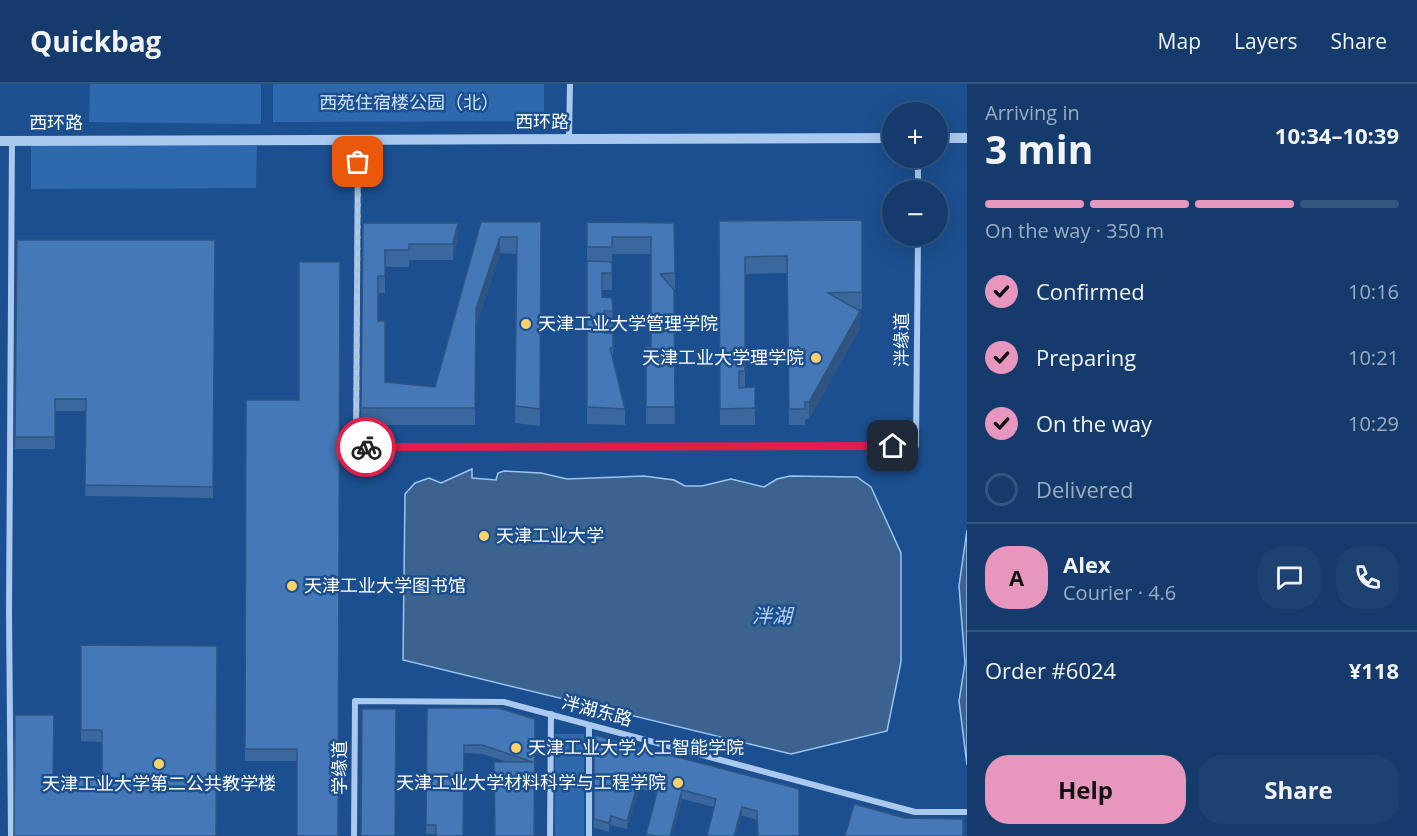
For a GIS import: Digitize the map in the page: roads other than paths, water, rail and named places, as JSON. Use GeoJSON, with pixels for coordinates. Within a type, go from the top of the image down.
{"type":"FeatureCollection","features":[{"type":"Feature","properties":{"kind":"street"},"geometry":{"type":"LineString","coordinates":[[569,138],[570,84]]}},
{"type":"Feature","properties":{"kind":"street","name":"西环路"},"geometry":{"type":"LineString","coordinates":[[0,141],[882,138]]}},
{"type":"Feature","properties":{"kind":"street"},"geometry":{"type":"LineString","coordinates":[[948,138],[967,138]]}},
{"type":"Feature","properties":{"kind":"street","name":"泮缘道"},"geometry":{"type":"LineString","coordinates":[[358,139],[356,447],[916,446],[918,246]]}},
{"type":"Feature","properties":{"kind":"street"},"geometry":{"type":"LineString","coordinates":[[10,836],[12,140]]}},
{"type":"Feature","properties":{"kind":"street","name":"泮湖东路"},"geometry":{"type":"LineString","coordinates":[[355,701],[504,702],[915,812],[967,812]]}},
{"type":"Feature","properties":{"kind":"street","name":"学缘道"},"geometry":{"type":"LineString","coordinates":[[354,836],[355,701]]}},
{"type":"Feature","properties":{"kind":"street"},"geometry":{"type":"LineString","coordinates":[[550,836],[551,714]]}},
{"type":"Feature","properties":{"kind":"street"},"geometry":{"type":"LineString","coordinates":[[589,725],[589,836]]}},
{"type":"Feature","properties":{"kind":"water","name":"泮湖"},"geometry":{"type":"Polygon","coordinates":[[[472,469],[472,478],[496,480],[498,473],[504,471],[541,473],[567,479],[644,476],[674,480],[685,486],[702,486],[731,479],[764,487],[777,479],[790,476],[857,477],[871,487],[901,553],[901,662],[887,731],[791,754],[403,660],[405,494],[415,483],[429,478],[441,483],[472,469]]]}},
{"type":"Feature","properties":{"kind":"water"},"geometry":{"type":"Polygon","coordinates":[[[967,530],[967,765],[959,701],[965,663],[959,586],[967,530]]]}},
{"type":"Feature","properties":{"kind":"place","name":"天津工业大学管理学院"},"geometry":{"type":"Point","coordinates":[526,324]}},
{"type":"Feature","properties":{"kind":"place","name":"天津工业大学理学院"},"geometry":{"type":"Point","coordinates":[816,358]}},
{"type":"Feature","properties":{"kind":"place","name":"天津工业大学"},"geometry":{"type":"Point","coordinates":[484,536]}},
{"type":"Feature","properties":{"kind":"place","name":"天津工业大学图书馆"},"geometry":{"type":"Point","coordinates":[292,586]}},
{"type":"Feature","properties":{"kind":"place","name":"天津工业大学人工智能学院"},"geometry":{"type":"Point","coordinates":[516,748]}},
{"type":"Feature","properties":{"kind":"place","name":"天津工业大学第二公共教学楼"},"geometry":{"type":"Point","coordinates":[159,764]}},
{"type":"Feature","properties":{"kind":"place","name":"天津工业大学材料科学与工程学院"},"geometry":{"type":"Point","coordinates":[678,783]}},
{"type":"Feature","properties":{"kind":"park label","name":"西苑住宿楼公园（北）"},"geometry":{"type":"Point","coordinates":[409,103]}}]}
